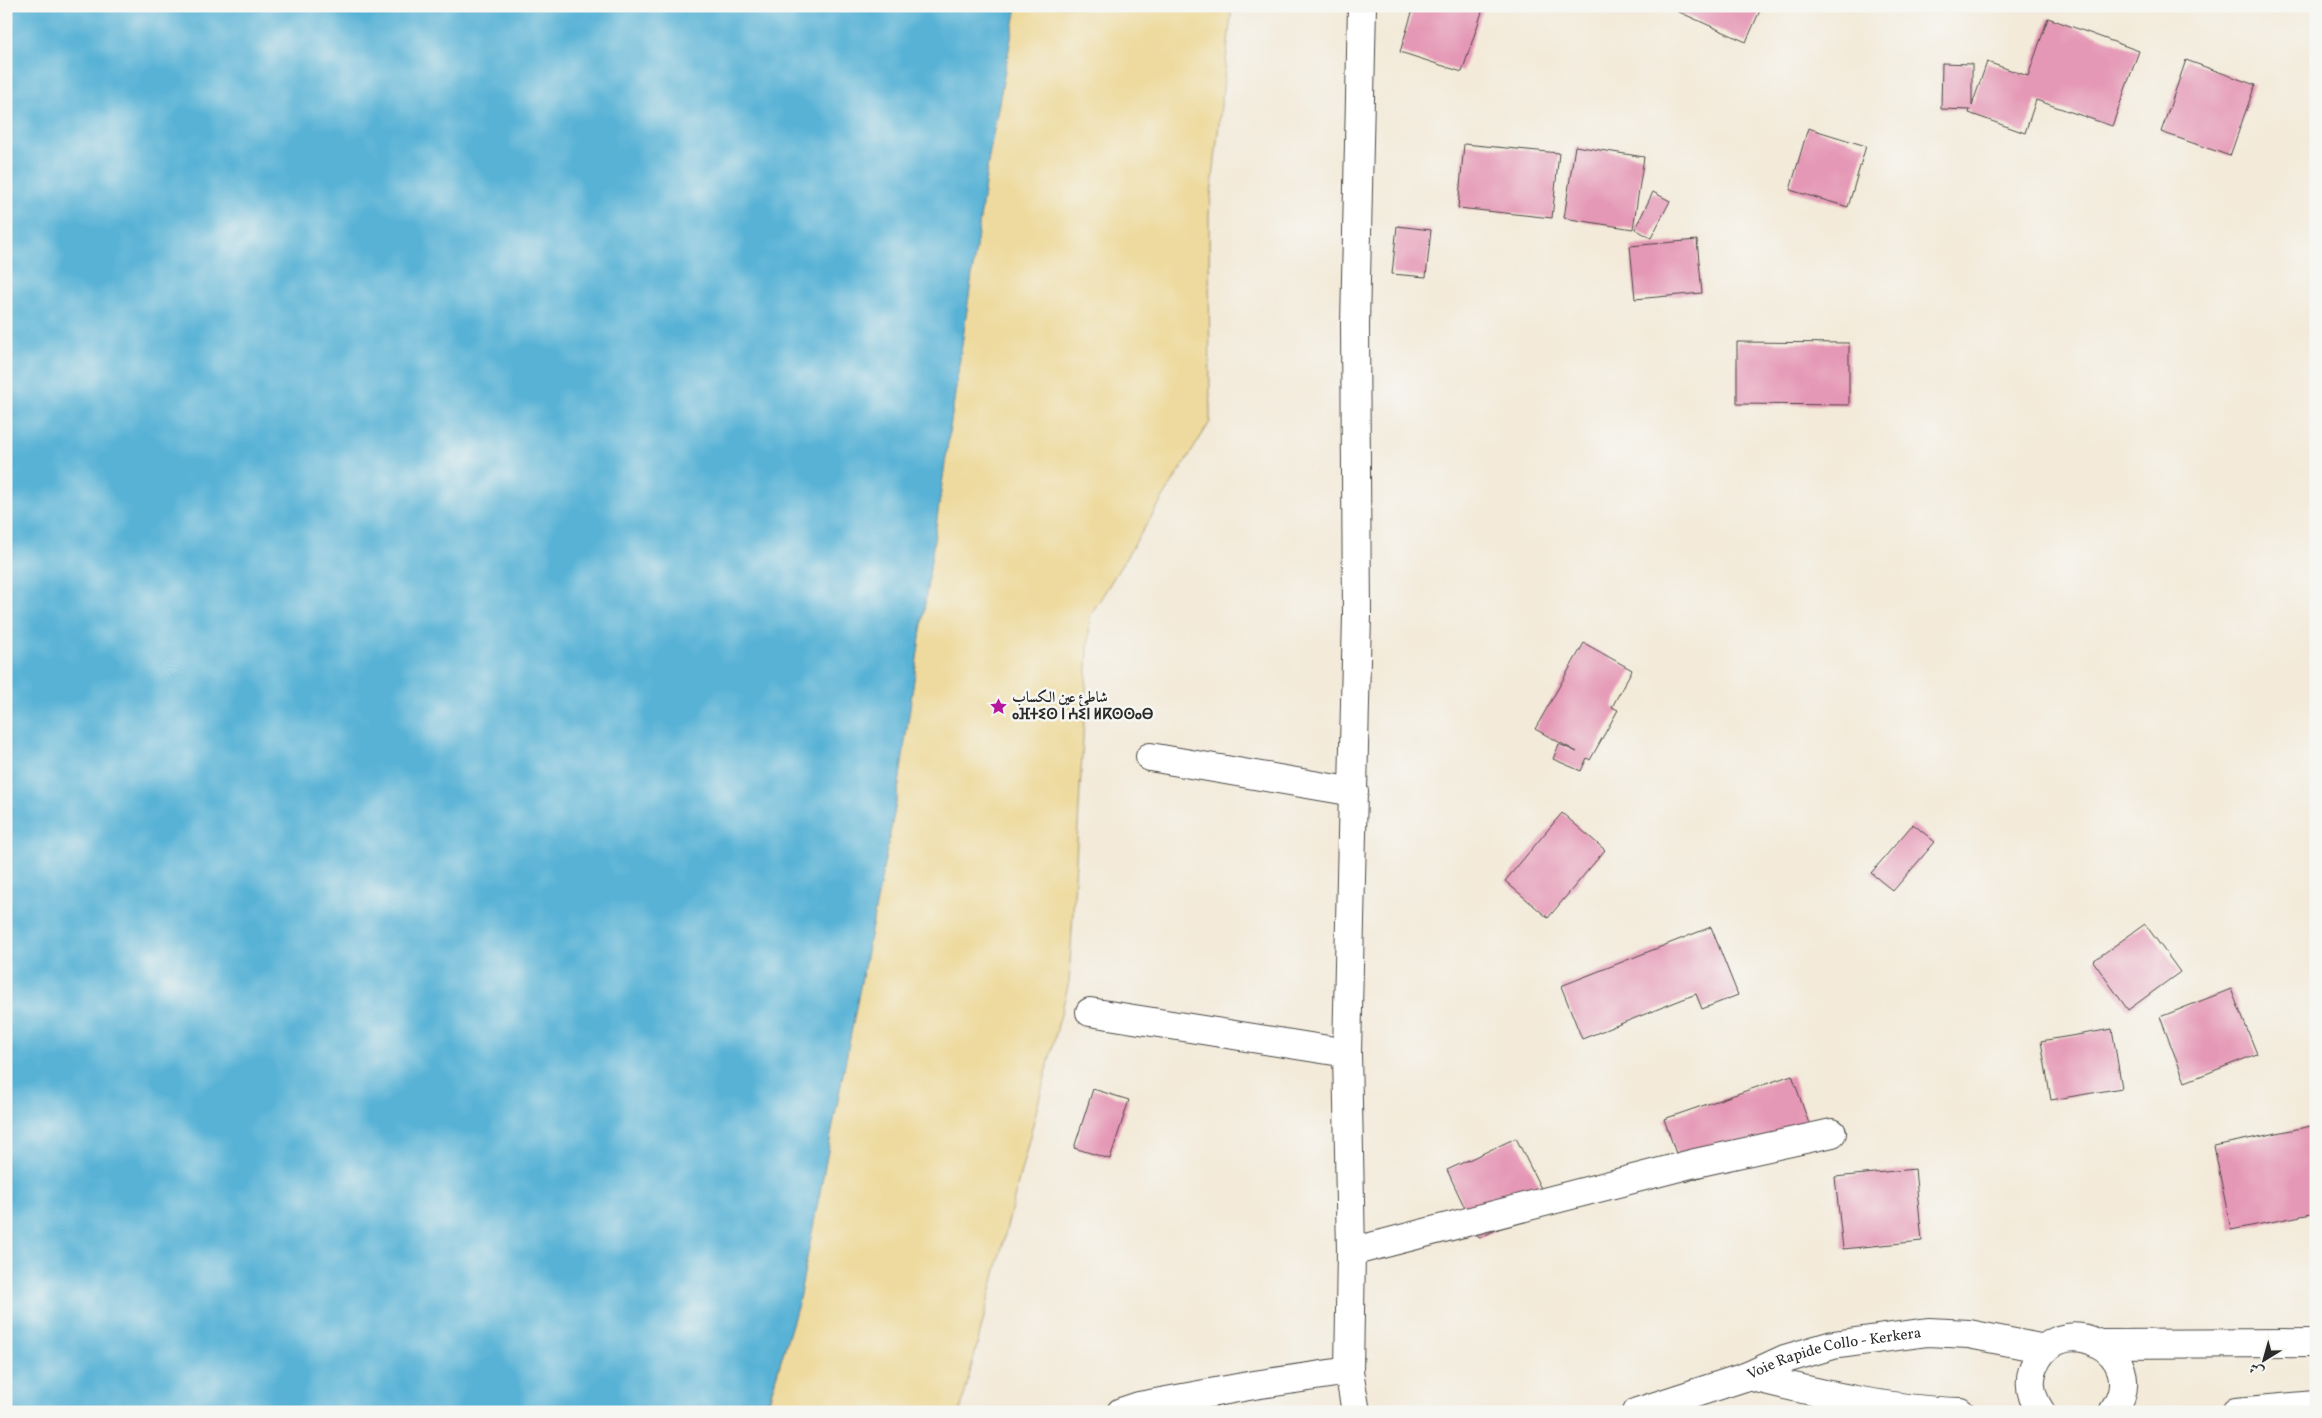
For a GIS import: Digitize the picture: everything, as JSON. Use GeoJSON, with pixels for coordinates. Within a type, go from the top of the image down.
{"type":"FeatureCollection","features":[{"type":"Feature","properties":{"kind":"main road"},"geometry":{"type":"LineString","coordinates":[[1356,1412],[1349,1371],[1352,1252],[1347,1053],[1357,615],[1355,325],[1362,6]]}},
{"type":"Feature","properties":{"kind":"main road"},"geometry":{"type":"LineString","coordinates":[[1150,757],[1354,792]]}},
{"type":"Feature","properties":{"kind":"main road"},"geometry":{"type":"LineString","coordinates":[[1090,1012],[1347,1053]]}},
{"type":"Feature","properties":{"kind":"main road"},"geometry":{"type":"LineString","coordinates":[[1352,1252],[1691,1164],[1832,1132]]}},
{"type":"Feature","properties":{"kind":"main road","name":"Voie Rapide Collo - Kerkera"},"geometry":{"type":"LineString","coordinates":[[1748,1376],[1785,1358],[1833,1345],[1928,1332],[1969,1334],[2045,1349]]}},
{"type":"Feature","properties":{"kind":"main road"},"geometry":{"type":"LineString","coordinates":[[2041,1412],[2031,1391],[2031,1376],[2036,1362],[2045,1349],[2057,1341],[2072,1337],[2087,1338],[2102,1344],[2113,1354],[2121,1367],[2124,1382],[2121,1398],[2113,1412]]}},
{"type":"Feature","properties":{"kind":"main road"},"geometry":{"type":"LineString","coordinates":[[2102,1344],[2316,1344]]}},
{"type":"Feature","properties":{"kind":"main road"},"geometry":{"type":"LineString","coordinates":[[1121,1412],[1139,1406],[1254,1385],[1349,1371]]}},
{"type":"Feature","properties":{"kind":"main road"},"geometry":{"type":"LineString","coordinates":[[1637,1412],[1748,1376]]}},
{"type":"Feature","properties":{"kind":"main road","name":"Voie Rapide Collo - Kerkera"},"geometry":{"type":"LineString","coordinates":[[1748,1376],[1861,1400],[1932,1411],[1960,1412]]}},
{"type":"Feature","properties":{"kind":"main road"},"geometry":{"type":"LineString","coordinates":[[2236,1412],[2316,1405]]}},
{"type":"Feature","properties":{"kind":"sand","name":"شاطئ عين الكساب ⴰⴼⵜⵉⵙ ⵏ ⵄⵉⵏ ⵍⴽⵙⵙⴰⴱ"},"geometry":{"type":"Polygon","coordinates":[[[1017,6],[1232,6],[1209,214],[1210,422],[1090,616],[1069,982],[960,1412],[766,1412],[798,1304],[897,798],[989,156],[1017,6]]]}},
{"type":"Feature","properties":{"kind":"water"},"geometry":{"type":"Polygon","coordinates":[[[6,6],[1017,6],[989,156],[897,798],[798,1304],[765,1412],[6,1412],[6,6]]]}},
{"type":"Feature","properties":{"kind":"building"},"geometry":{"type":"Polygon","coordinates":[[[1414,6],[1484,6],[1462,72],[1400,52],[1414,6]]]}},
{"type":"Feature","properties":{"kind":"building"},"geometry":{"type":"Polygon","coordinates":[[[1680,6],[1762,6],[1746,42],[1677,11],[1680,6]]]}},
{"type":"Feature","properties":{"kind":"building"},"geometry":{"type":"Polygon","coordinates":[[[2048,18],[2139,51],[2112,126],[2036,100],[2025,133],[1969,113],[1970,110],[1941,109],[1942,63],[1972,64],[1972,105],[1987,62],[2028,76],[2048,18]]]}},
{"type":"Feature","properties":{"kind":"building"},"geometry":{"type":"Polygon","coordinates":[[[2186,60],[2255,85],[2230,156],[2161,132],[2186,60]]]}},
{"type":"Feature","properties":{"kind":"building"},"geometry":{"type":"Polygon","coordinates":[[[1808,128],[1866,146],[1848,207],[1790,190],[1808,128]]]}},
{"type":"Feature","properties":{"kind":"building"},"geometry":{"type":"Polygon","coordinates":[[[1464,144],[1559,153],[1552,218],[1458,208],[1464,144]]]}},
{"type":"Feature","properties":{"kind":"building"},"geometry":{"type":"Polygon","coordinates":[[[1575,146],[1644,157],[1633,229],[1564,218],[1575,146]]]}},
{"type":"Feature","properties":{"kind":"building"},"geometry":{"type":"Polygon","coordinates":[[[1653,192],[1670,201],[1651,238],[1635,229],[1653,192]]]}},
{"type":"Feature","properties":{"kind":"building"},"geometry":{"type":"Polygon","coordinates":[[[1397,226],[1431,230],[1426,277],[1392,274],[1397,226]]]}},
{"type":"Feature","properties":{"kind":"building"},"geometry":{"type":"Polygon","coordinates":[[[1697,240],[1702,293],[1635,299],[1630,246],[1697,240]]]}},
{"type":"Feature","properties":{"kind":"building"},"geometry":{"type":"Polygon","coordinates":[[[1737,342],[1849,343],[1849,405],[1737,404],[1737,342]]]}},
{"type":"Feature","properties":{"kind":"building"},"geometry":{"type":"Polygon","coordinates":[[[1584,643],[1632,670],[1612,707],[1618,710],[1590,760],[1587,758],[1581,771],[1553,759],[1559,744],[1577,752],[1535,729],[1584,643]]]}},
{"type":"Feature","properties":{"kind":"building"},"geometry":{"type":"Polygon","coordinates":[[[1562,813],[1605,850],[1548,918],[1505,881],[1562,813]]]}},
{"type":"Feature","properties":{"kind":"building"},"geometry":{"type":"Polygon","coordinates":[[[1913,824],[1935,842],[1893,891],[1871,873],[1913,824]]]}},
{"type":"Feature","properties":{"kind":"building"},"geometry":{"type":"Polygon","coordinates":[[[2145,924],[2180,972],[2128,1010],[2093,961],[2145,924]]]}},
{"type":"Feature","properties":{"kind":"building"},"geometry":{"type":"Polygon","coordinates":[[[1711,927],[1738,995],[1702,1009],[1696,994],[1582,1039],[1561,986],[1711,927]]]}},
{"type":"Feature","properties":{"kind":"building"},"geometry":{"type":"Polygon","coordinates":[[[2231,989],[2257,1054],[2185,1082],[2160,1017],[2231,989]]]}},
{"type":"Feature","properties":{"kind":"building"},"geometry":{"type":"Polygon","coordinates":[[[2112,1029],[2122,1088],[2051,1100],[2041,1041],[2112,1029]]]}},
{"type":"Feature","properties":{"kind":"building"},"geometry":{"type":"Polygon","coordinates":[[[1792,1075],[1814,1138],[1686,1182],[1664,1119],[1792,1075]]]}},
{"type":"Feature","properties":{"kind":"building"},"geometry":{"type":"Polygon","coordinates":[[[1093,1089],[1129,1100],[1110,1159],[1074,1148],[1093,1089]]]}},
{"type":"Feature","properties":{"kind":"building"},"geometry":{"type":"Polygon","coordinates":[[[2316,1125],[2316,1213],[2231,1230],[2214,1146],[2316,1125]]]}},
{"type":"Feature","properties":{"kind":"building"},"geometry":{"type":"Polygon","coordinates":[[[1516,1138],[1549,1205],[1479,1238],[1447,1170],[1516,1138]]]}},
{"type":"Feature","properties":{"kind":"building"},"geometry":{"type":"Polygon","coordinates":[[[1915,1169],[1922,1241],[1843,1249],[1835,1177],[1915,1169]]]}},
{"type":"Feature","properties":{"kind":"place","name":"شاطئ عين الكساب ⴰⴼⵜⵉⵙ ⵏ ⵄⵉⵏ ⵍⴽⵙⵙⴰⴱ"},"geometry":{"type":"Point","coordinates":[998,707]}}]}
